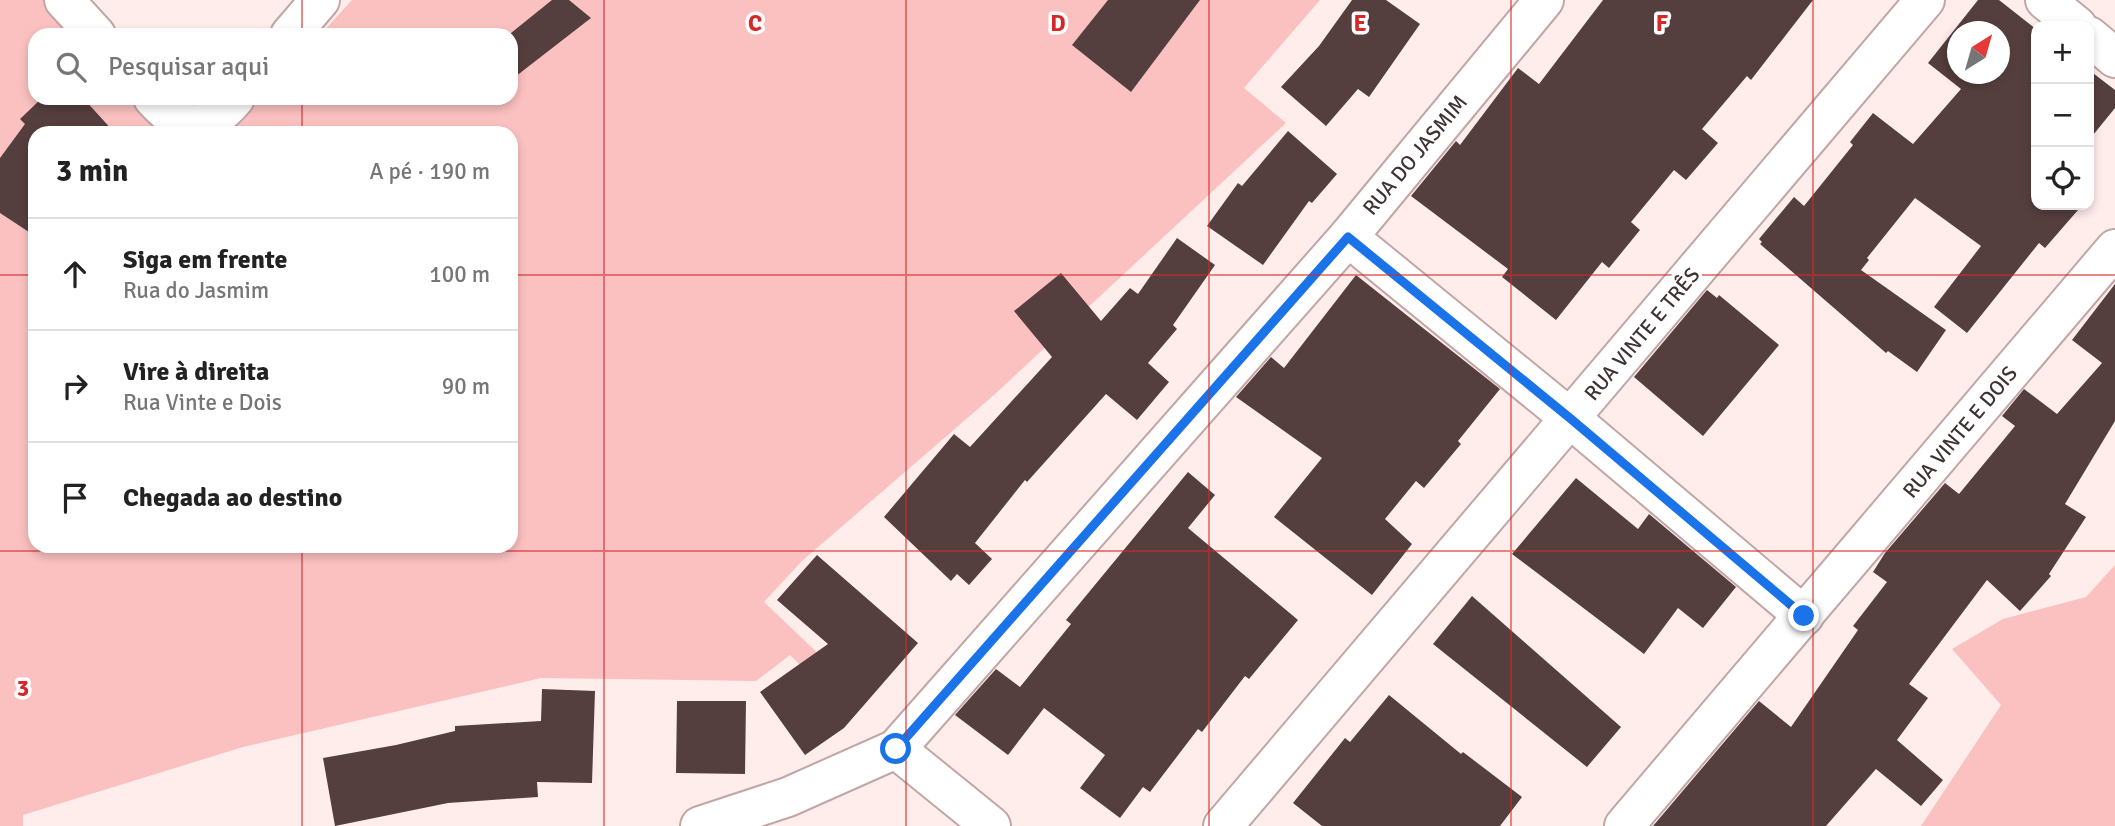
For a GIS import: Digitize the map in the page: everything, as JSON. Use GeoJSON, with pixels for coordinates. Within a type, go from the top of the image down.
{"type":"FeatureCollection","features":[{"type":"Feature","properties":{"kind":"street"},"geometry":{"type":"LineString","coordinates":[[64,0],[90,28]]}},
{"type":"Feature","properties":{"kind":"street"},"geometry":{"type":"LineString","coordinates":[[296,28],[320,0]]}},
{"type":"Feature","properties":{"kind":"street","name":"RUA DO JASMIM"},"geometry":{"type":"LineString","coordinates":[[700,826],[788,797],[896,749],[1348,237],[1544,0]]}},
{"type":"Feature","properties":{"kind":"street","name":"RUA VINTE E TRÊS"},"geometry":{"type":"LineString","coordinates":[[1223,826],[1924,0]]}},
{"type":"Feature","properties":{"kind":"street"},"geometry":{"type":"LineString","coordinates":[[2045,0],[2071,21]]}},
{"type":"Feature","properties":{"kind":"street"},"geometry":{"type":"LineString","coordinates":[[2094,40],[2115,58]]}},
{"type":"Feature","properties":{"kind":"street"},"geometry":{"type":"LineString","coordinates":[[159,105],[171,118],[188,125],[206,124],[229,105]]}},
{"type":"Feature","properties":{"kind":"street"},"geometry":{"type":"LineString","coordinates":[[1348,237],[1571,419],[1804,616]]}},
{"type":"Feature","properties":{"kind":"street","name":"RUA VINTE E DOIS"},"geometry":{"type":"LineString","coordinates":[[1624,826],[2115,249]]}},
{"type":"Feature","properties":{"kind":"street"},"geometry":{"type":"LineString","coordinates":[[896,749],[991,826]]}},
{"type":"Feature","properties":{"kind":"shaded area"},"geometry":{"type":"Polygon","coordinates":[[[0,0],[51,0],[76,28],[28,28],[28,105],[145,105],[165,126],[28,126],[28,553],[518,553],[518,126],[236,126],[256,105],[518,105],[518,28],[326,28],[352,0],[1320,0],[1244,88],[1286,123],[994,395],[802,561],[764,602],[825,660],[819,684],[790,655],[756,681],[541,678],[243,747],[23,815],[23,826],[0,826],[0,0]]]}},
{"type":"Feature","properties":{"kind":"shaded area"},"geometry":{"type":"Polygon","coordinates":[[[2115,565],[2115,826],[1921,826],[2001,705],[1952,649],[2003,619],[2086,597],[2115,565]]]}},
{"type":"Feature","properties":{"kind":"building"},"geometry":{"type":"Polygon","coordinates":[[[552,0],[569,0],[591,18],[518,75],[517,28],[552,0]]]}},
{"type":"Feature","properties":{"kind":"building"},"geometry":{"type":"Polygon","coordinates":[[[1108,0],[1200,0],[1131,92],[1072,45],[1108,0]]]}},
{"type":"Feature","properties":{"kind":"building"},"geometry":{"type":"Polygon","coordinates":[[[1352,0],[1386,0],[1420,24],[1369,97],[1358,89],[1326,126],[1281,87],[1319,46],[1352,0]]]}},
{"type":"Feature","properties":{"kind":"building"},"geometry":{"type":"Polygon","coordinates":[[[1603,0],[1813,0],[1751,80],[1747,76],[1702,129],[1718,143],[1686,180],[1674,170],[1631,222],[1640,230],[1609,268],[1602,262],[1556,320],[1502,277],[1508,269],[1411,196],[1456,141],[1460,145],[1518,68],[1539,84],[1603,0]]]}},
{"type":"Feature","properties":{"kind":"building"},"geometry":{"type":"Polygon","coordinates":[[[1978,0],[1999,0],[2031,25],[2031,210],[2078,210],[2045,248],[2039,243],[1967,333],[1934,307],[1981,246],[1915,198],[1867,258],[1869,260],[1861,270],[1946,330],[1917,372],[1888,351],[1886,353],[1760,244],[1762,242],[1759,239],[1794,197],[1804,206],[1853,145],[1850,142],[1873,113],[1913,144],[1961,89],[1955,84],[2010,84],[2010,21],[1961,21],[1978,0]]]}},
{"type":"Feature","properties":{"kind":"building"},"geometry":{"type":"Polygon","coordinates":[[[1947,39],[1947,78],[1928,63],[1947,39]]]}},
{"type":"Feature","properties":{"kind":"building"},"geometry":{"type":"Polygon","coordinates":[[[2094,74],[2115,90],[2115,108],[2094,134],[2094,74]]]}},
{"type":"Feature","properties":{"kind":"building"},"geometry":{"type":"Polygon","coordinates":[[[35,105],[89,105],[109,126],[28,126],[28,231],[0,213],[0,158],[25,124],[20,119],[35,105]]]}},
{"type":"Feature","properties":{"kind":"building"},"geometry":{"type":"Polygon","coordinates":[[[1288,131],[1337,174],[1312,203],[1309,201],[1263,265],[1207,226],[1238,183],[1242,186],[1288,131]]]}},
{"type":"Feature","properties":{"kind":"building"},"geometry":{"type":"Polygon","coordinates":[[[1177,238],[1215,265],[1173,325],[1177,329],[1148,363],[1169,382],[1137,420],[1106,394],[1027,482],[1025,480],[975,543],[992,559],[969,585],[957,574],[951,581],[884,517],[954,434],[970,447],[1052,357],[1014,311],[1061,273],[1101,321],[1130,288],[1138,294],[1177,238]]]}},
{"type":"Feature","properties":{"kind":"building"},"geometry":{"type":"Polygon","coordinates":[[[1356,275],[1500,389],[1458,441],[1461,444],[1424,488],[1416,481],[1385,519],[1412,544],[1372,595],[1274,517],[1322,458],[1236,397],[1271,357],[1284,368],[1356,275]]]}},
{"type":"Feature","properties":{"kind":"building"},"geometry":{"type":"Polygon","coordinates":[[[2115,284],[2115,421],[2065,504],[2086,517],[2049,574],[2051,576],[2020,611],[1987,580],[1909,684],[1928,698],[1897,740],[1943,780],[1921,806],[1876,769],[1826,826],[1653,826],[1759,701],[1791,727],[1858,630],[1853,626],[1887,582],[1873,572],[1885,553],[1945,483],[1959,494],[2015,426],[2002,416],[2024,389],[2057,414],[2102,363],[2072,340],[2115,284]]]}},
{"type":"Feature","properties":{"kind":"building"},"geometry":{"type":"Polygon","coordinates":[[[1707,290],[1717,298],[1719,295],[1779,345],[1703,436],[1634,377],[1707,290]]]}},
{"type":"Feature","properties":{"kind":"building"},"geometry":{"type":"Polygon","coordinates":[[[1188,472],[1215,495],[1188,528],[1298,620],[1249,679],[1245,676],[1202,732],[1198,729],[1150,792],[1143,787],[1120,818],[1080,788],[1105,755],[1044,708],[1008,755],[955,715],[996,669],[1020,687],[1071,624],[1066,620],[1188,472]]]}},
{"type":"Feature","properties":{"kind":"building"},"geometry":{"type":"Polygon","coordinates":[[[1576,478],[1638,529],[1649,514],[1736,587],[1703,628],[1678,608],[1644,654],[1512,554],[1576,478]]]}},
{"type":"Feature","properties":{"kind":"building"},"geometry":{"type":"Polygon","coordinates":[[[817,555],[918,643],[844,728],[805,755],[760,692],[828,644],[777,600],[817,555]]]}},
{"type":"Feature","properties":{"kind":"building"},"geometry":{"type":"Polygon","coordinates":[[[1472,596],[1621,727],[1587,767],[1433,644],[1472,596]]]}},
{"type":"Feature","properties":{"kind":"building"},"geometry":{"type":"Polygon","coordinates":[[[542,689],[595,691],[592,783],[537,782],[538,797],[448,803],[335,826],[323,758],[455,731],[455,726],[541,721],[542,689]]]}},
{"type":"Feature","properties":{"kind":"building"},"geometry":{"type":"Polygon","coordinates":[[[1389,695],[1461,754],[1463,752],[1522,797],[1500,826],[1322,826],[1293,803],[1345,738],[1350,742],[1389,695]]]}},
{"type":"Feature","properties":{"kind":"building"},"geometry":{"type":"Polygon","coordinates":[[[677,701],[746,701],[745,774],[676,773],[677,701]]]}},
{"type":"Feature","properties":{"kind":"route"},"geometry":{"type":"LineString","coordinates":[[896,749],[1348,237],[1571,419],[1804,616]]}}]}
